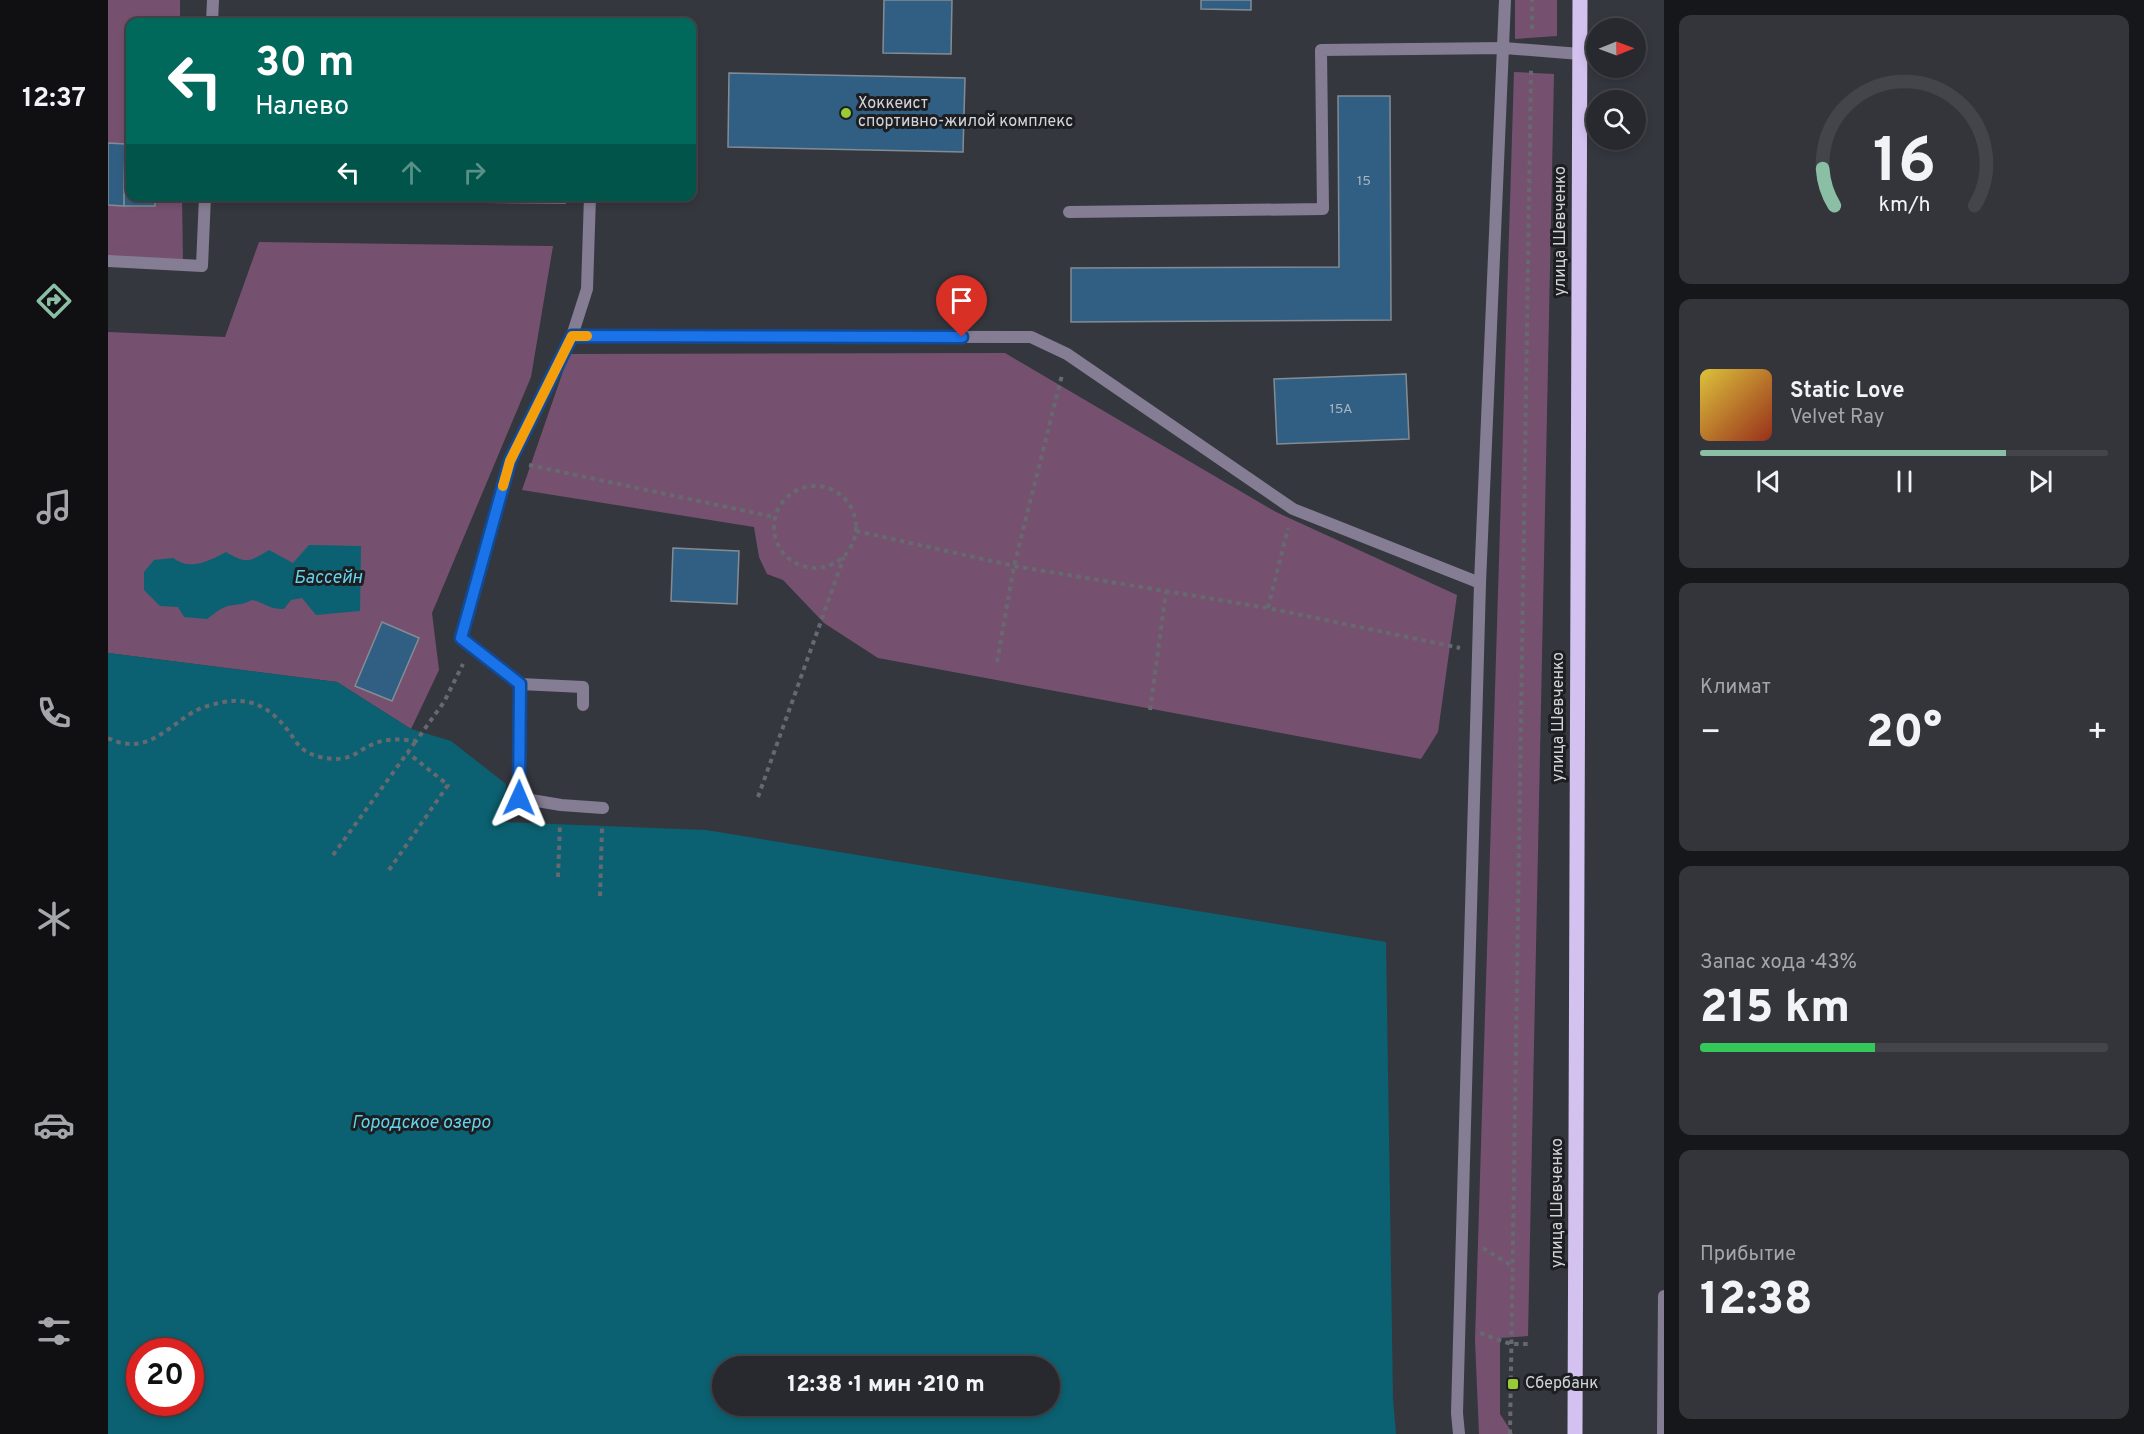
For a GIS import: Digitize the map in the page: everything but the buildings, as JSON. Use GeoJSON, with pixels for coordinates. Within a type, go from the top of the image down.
{"type":"FeatureCollection","features":[{"type":"Feature","properties":{"kind":"main road","name":"улица Шевченко"},"geometry":{"type":"LineString","coordinates":[[1575,1434],[1580,0]]}},
{"type":"Feature","properties":{"kind":"street"},"geometry":{"type":"LineString","coordinates":[[212,18],[213,0]]}},
{"type":"Feature","properties":{"kind":"street"},"geometry":{"type":"LineString","coordinates":[[1459,1434],[1457,1413],[1459,1325],[1480,583],[1505,0]]}},
{"type":"Feature","properties":{"kind":"street"},"geometry":{"type":"LineString","coordinates":[[1069,212],[1323,209],[1322,50],[1504,48],[1580,54]]}},
{"type":"Feature","properties":{"kind":"street"},"geometry":{"type":"LineString","coordinates":[[108,261],[202,266],[205,201]]}},
{"type":"Feature","properties":{"kind":"street"},"geometry":{"type":"LineString","coordinates":[[583,705],[583,687],[520,684],[461,638],[510,461],[572,336],[587,289],[590,201]]}},
{"type":"Feature","properties":{"kind":"street"},"geometry":{"type":"LineString","coordinates":[[572,336],[1031,337],[1067,354],[1293,509],[1480,583]]}},
{"type":"Feature","properties":{"kind":"street"},"geometry":{"type":"LineString","coordinates":[[520,684],[519,798],[561,805],[603,808]]}},
{"type":"Feature","properties":{"kind":"street"},"geometry":{"type":"LineString","coordinates":[[1663,1434],[1664,1296]]}},
{"type":"Feature","properties":{"kind":"path"},"geometry":{"type":"LineString","coordinates":[[1510,1434],[1532,0]]}},
{"type":"Feature","properties":{"kind":"path"},"geometry":{"type":"LineString","coordinates":[[996,662],[1014,566],[1067,354]]}},
{"type":"Feature","properties":{"kind":"path"},"geometry":{"type":"LineString","coordinates":[[510,461],[774,517]]}},
{"type":"Feature","properties":{"kind":"path"},"geometry":{"type":"LineString","coordinates":[[758,797],[845,556],[854,542],[856,531],[852,510],[842,496],[828,488],[810,486],[795,491],[782,501],[774,517],[774,532],[779,548],[788,559],[802,567],[816,569],[832,565],[845,556]]}},
{"type":"Feature","properties":{"kind":"path"},"geometry":{"type":"LineString","coordinates":[[1268,608],[1293,509]]}},
{"type":"Feature","properties":{"kind":"path"},"geometry":{"type":"LineString","coordinates":[[856,531],[1014,566],[1268,608],[1478,652]]}},
{"type":"Feature","properties":{"kind":"path"},"geometry":{"type":"LineString","coordinates":[[1150,710],[1166,592]]}},
{"type":"Feature","properties":{"kind":"path"},"geometry":{"type":"LineString","coordinates":[[108,738],[118,743],[147,742],[163,736],[194,712],[214,704],[234,701],[258,704],[274,714],[297,744],[309,754],[321,757],[350,757],[372,744],[394,739],[416,741]]}},
{"type":"Feature","properties":{"kind":"path"},"geometry":{"type":"LineString","coordinates":[[333,855],[444,702]]}},
{"type":"Feature","properties":{"kind":"path"},"geometry":{"type":"LineString","coordinates":[[389,870],[448,785],[408,753]]}},
{"type":"Feature","properties":{"kind":"path"},"geometry":{"type":"LineString","coordinates":[[558,877],[561,805]]}},
{"type":"Feature","properties":{"kind":"path"},"geometry":{"type":"LineString","coordinates":[[600,897],[603,808]]}},
{"type":"Feature","properties":{"kind":"path"},"geometry":{"type":"LineString","coordinates":[[1462,1235],[1512,1266]]}},
{"type":"Feature","properties":{"kind":"path"},"geometry":{"type":"LineString","coordinates":[[1459,1325],[1511,1344],[1531,1344]]}},
{"type":"Feature","properties":{"kind":"shaded area"},"geometry":{"type":"Polygon","coordinates":[[[108,0],[180,0],[180,18],[126,18],[126,201],[182,201],[183,264],[108,260],[108,0]]]}},
{"type":"Feature","properties":{"kind":"shaded area"},"geometry":{"type":"Polygon","coordinates":[[[1515,0],[1557,0],[1557,36],[1515,39],[1515,0]]]}},
{"type":"Feature","properties":{"kind":"shaded area"},"geometry":{"type":"Polygon","coordinates":[[[1514,72],[1554,74],[1528,1336],[1500,1338],[1500,1414],[1513,1434],[1479,1434],[1475,1340],[1514,72]]]}},
{"type":"Feature","properties":{"kind":"shaded area"},"geometry":{"type":"Polygon","coordinates":[[[259,242],[553,246],[531,377],[432,613],[439,670],[411,729],[337,682],[108,653],[108,332],[225,337],[259,242]]]}},
{"type":"Feature","properties":{"kind":"shaded area"},"geometry":{"type":"Polygon","coordinates":[[[1005,353],[1276,512],[1457,595],[1438,732],[1421,759],[878,658],[824,623],[783,580],[767,574],[759,557],[754,527],[522,490],[569,354],[1005,353]]]}},
{"type":"Feature","properties":{"kind":"water","name":"Бассейн"},"geometry":{"type":"Polygon","coordinates":[[[309,545],[361,546],[360,611],[316,615],[302,598],[291,600],[284,609],[252,600],[225,607],[207,619],[184,617],[178,607],[160,606],[144,590],[144,572],[154,560],[173,558],[179,562],[193,564],[226,552],[248,560],[269,550],[293,563],[309,545]]]}},
{"type":"Feature","properties":{"kind":"water","name":"Городское озеро"},"geometry":{"type":"Polygon","coordinates":[[[108,653],[337,682],[411,729],[451,741],[506,784],[504,822],[706,830],[1386,942],[1393,1399],[1396,1434],[108,1434],[108,653]]]}},
{"type":"Feature","properties":{"kind":"slow traffic"},"geometry":{"type":"LineString","coordinates":[[503,486],[510,461],[572,336],[587,336]]}},
{"type":"Feature","properties":{"kind":"place","name":"Хоккеист спортивно-жилой комплекс"},"geometry":{"type":"Point","coordinates":[846,113]}},
{"type":"Feature","properties":{"kind":"place","name":"Сбербанк"},"geometry":{"type":"Point","coordinates":[1513,1384]}},
{"type":"Feature","properties":{"kind":"route"},"geometry":{"type":"LineString","coordinates":[[519,798],[520,684],[473,645],[461,638],[510,461],[572,336],[962,337]]}}]}
